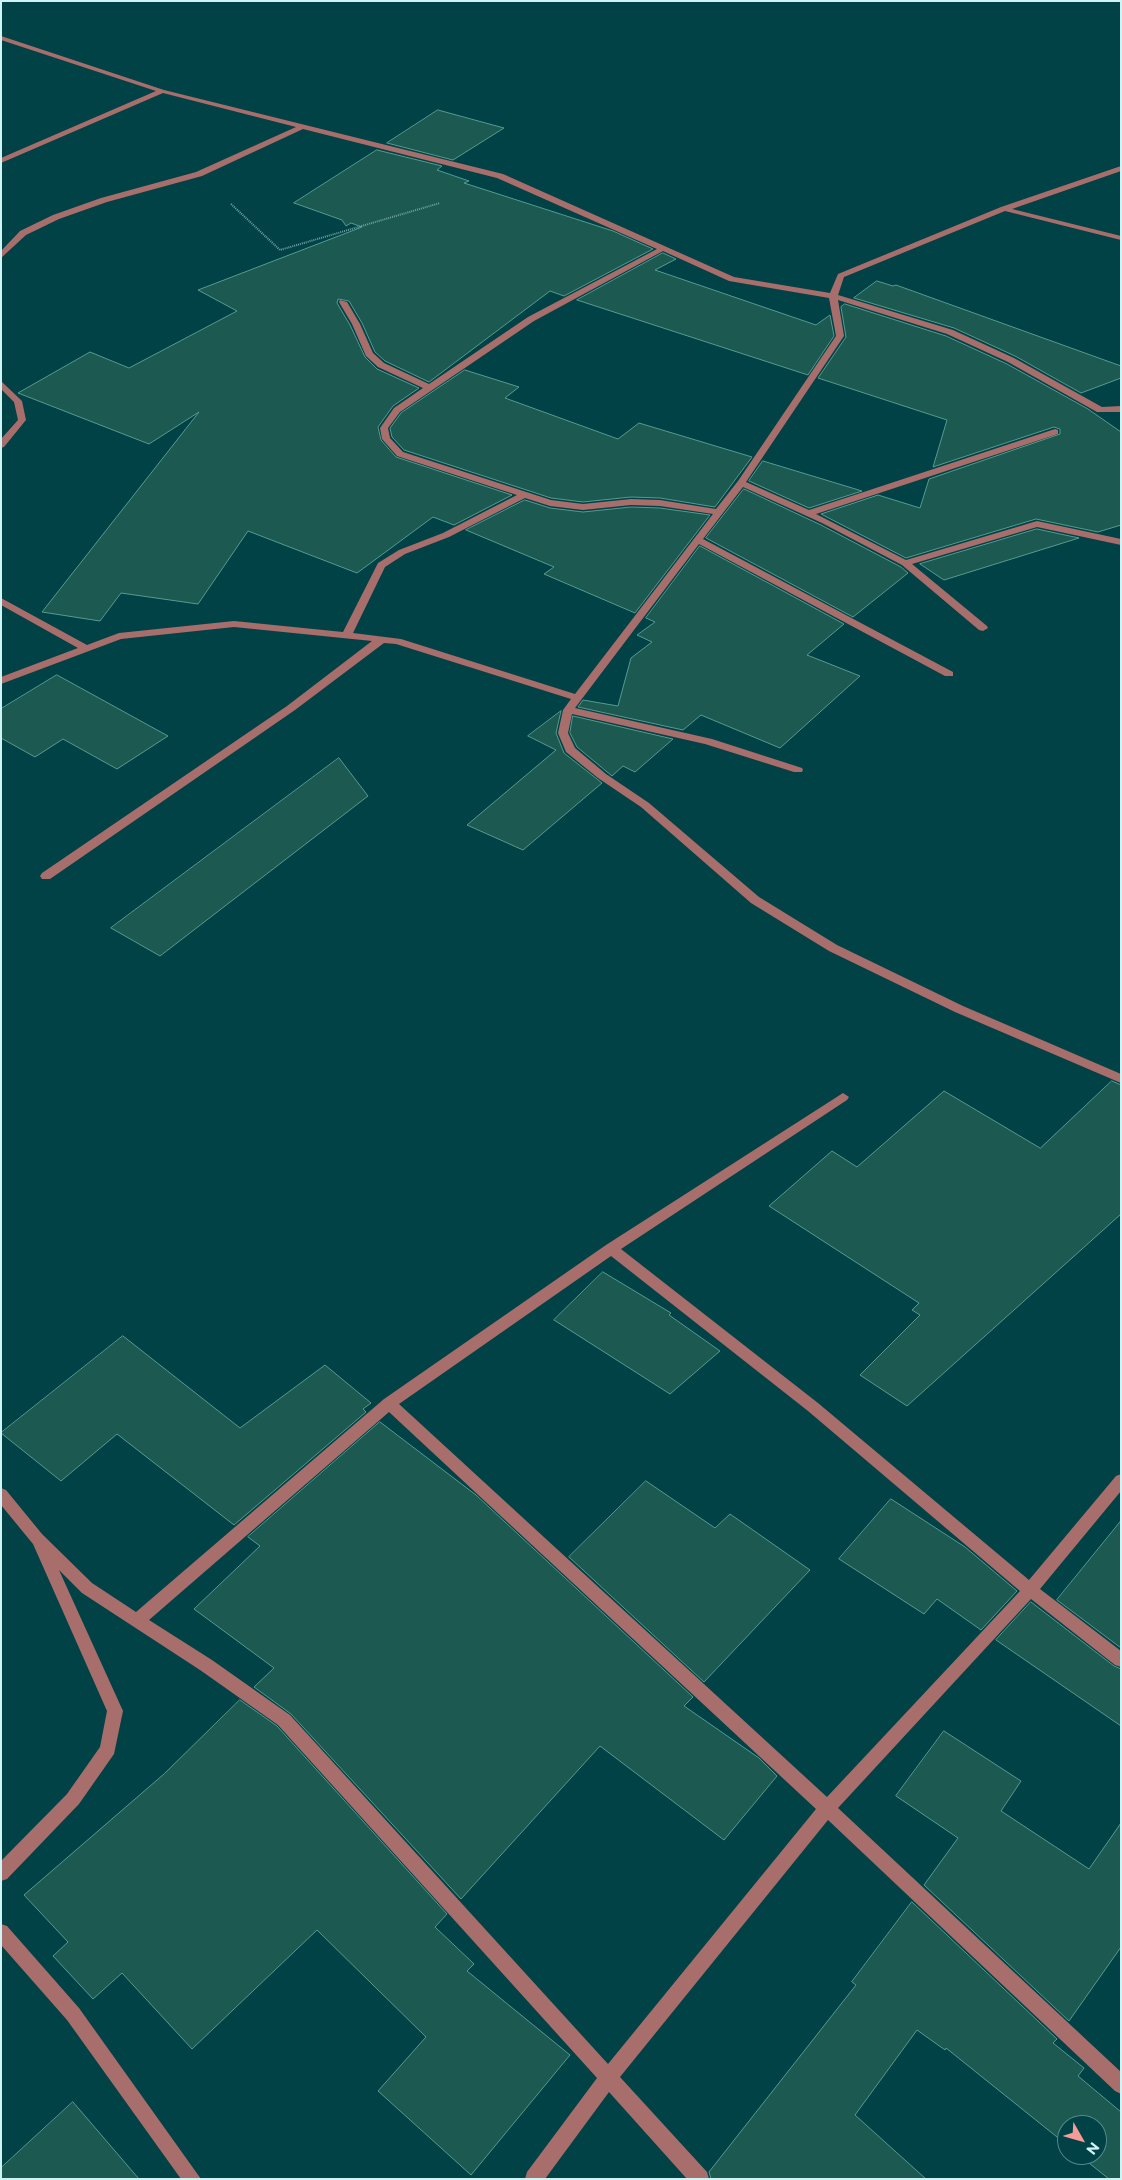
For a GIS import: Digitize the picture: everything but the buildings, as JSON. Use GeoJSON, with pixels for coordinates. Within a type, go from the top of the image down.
{"type":"FeatureCollection","features":[{"type":"Feature","properties":{"kind":"street"},"geometry":{"type":"LineString","coordinates":[[1,38],[162,91],[500,176],[732,279],[833,296],[950,332],[1011,360],[1100,410],[1121,409]]}},
{"type":"Feature","properties":{"kind":"street"},"geometry":{"type":"LineString","coordinates":[[1,162],[162,91]]}},
{"type":"Feature","properties":{"kind":"street"},"geometry":{"type":"LineString","coordinates":[[1,256],[23,233],[56,217],[104,200],[199,174],[301,127]]}},
{"type":"Feature","properties":{"kind":"street"},"geometry":{"type":"LineString","coordinates":[[1121,168],[1004,209],[841,276],[833,296],[840,336],[741,483],[576,698],[568,710],[563,734],[570,750],[645,805],[755,900],[833,948],[959,1009],[1074,1056],[1121,1079]]}},
{"type":"Feature","properties":{"kind":"street"},"geometry":{"type":"LineString","coordinates":[[1004,209],[1121,238]]}},
{"type":"Feature","properties":{"kind":"street"},"geometry":{"type":"LineString","coordinates":[[662,249],[531,319],[398,410],[384,428],[386,439],[400,454],[550,504],[583,507],[650,502],[719,512]]}},
{"type":"Feature","properties":{"kind":"street"},"geometry":{"type":"LineString","coordinates":[[343,302],[356,324],[369,354],[382,365],[430,388]]}},
{"type":"Feature","properties":{"kind":"street"},"geometry":{"type":"LineString","coordinates":[[1,384],[18,401],[22,420],[1,445]]}},
{"type":"Feature","properties":{"kind":"street"},"geometry":{"type":"LineString","coordinates":[[809,514],[1054,432]]}},
{"type":"Feature","properties":{"kind":"street"},"geometry":{"type":"LineString","coordinates":[[741,483],[809,514],[905,563],[982,628]]}},
{"type":"Feature","properties":{"kind":"street"},"geometry":{"type":"LineString","coordinates":[[348,636],[381,565],[402,552],[446,535],[524,495]]}},
{"type":"Feature","properties":{"kind":"street"},"geometry":{"type":"LineString","coordinates":[[905,563],[1037,524],[1121,542]]}},
{"type":"Feature","properties":{"kind":"street"},"geometry":{"type":"LineString","coordinates":[[698,540],[949,674]]}},
{"type":"Feature","properties":{"kind":"street"},"geometry":{"type":"LineString","coordinates":[[1,601],[86,648]]}},
{"type":"Feature","properties":{"kind":"street"},"geometry":{"type":"LineString","coordinates":[[1,681],[119,636],[234,624],[397,641],[576,698]]}},
{"type":"Feature","properties":{"kind":"street"},"geometry":{"type":"LineString","coordinates":[[46,876],[291,708],[382,639]]}},
{"type":"Feature","properties":{"kind":"street"},"geometry":{"type":"LineString","coordinates":[[568,710],[708,741],[798,770]]}},
{"type":"Feature","properties":{"kind":"street"},"geometry":{"type":"LineString","coordinates":[[136,1621],[389,1403],[611,1249],[843,1097]]}},
{"type":"Feature","properties":{"kind":"street"},"geometry":{"type":"LineString","coordinates":[[611,1249],[813,1407],[1030,1590],[1121,1660]]}},
{"type":"Feature","properties":{"kind":"street"},"geometry":{"type":"LineString","coordinates":[[389,1403],[827,1808],[1121,2085]]}},
{"type":"Feature","properties":{"kind":"street"},"geometry":{"type":"LineString","coordinates":[[534,2179],[608,2078],[827,1808],[1030,1590],[1121,1480]]}},
{"type":"Feature","properties":{"kind":"street"},"geometry":{"type":"LineString","coordinates":[[1,1494],[37,1538],[87,1588],[206,1665],[284,1720],[700,2179]]}},
{"type":"Feature","properties":{"kind":"street"},"geometry":{"type":"LineString","coordinates":[[1,1873],[78,1792],[108,1749],[114,1711],[37,1538]]}},
{"type":"Feature","properties":{"kind":"street"},"geometry":{"type":"LineString","coordinates":[[1,1932],[73,2014],[192,2179]]}},
{"type":"Feature","properties":{"kind":"path"},"geometry":{"type":"LineString","coordinates":[[199,174],[280,250],[442,202],[500,176]]}}]}
